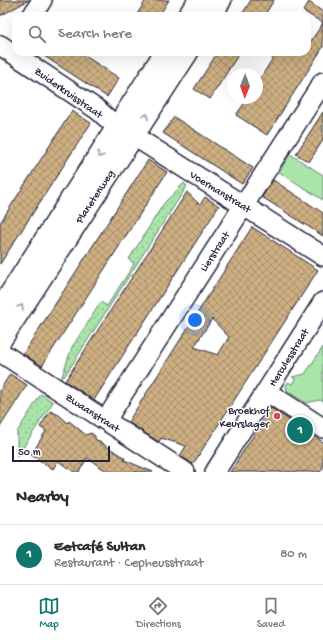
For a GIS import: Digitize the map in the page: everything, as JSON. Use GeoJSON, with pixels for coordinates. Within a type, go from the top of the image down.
{"type":"FeatureCollection","features":[{"type":"Feature","properties":{"kind":"main road"},"geometry":{"type":"LineString","coordinates":[[192,12],[200,0]]}},
{"type":"Feature","properties":{"kind":"main road"},"geometry":{"type":"LineString","coordinates":[[212,12],[220,0]]}},
{"type":"Feature","properties":{"kind":"main road","name":"Planetenweg"},"geometry":{"type":"LineString","coordinates":[[0,340],[126,131],[164,56]]}},
{"type":"Feature","properties":{"kind":"main road","name":"Planetenweg"},"geometry":{"type":"LineString","coordinates":[[0,311],[126,131],[184,56]]}},
{"type":"Feature","properties":{"kind":"street"},"geometry":{"type":"LineString","coordinates":[[34,12],[42,0]]}},
{"type":"Feature","properties":{"kind":"street","name":"Zuiderkruisstraat"},"geometry":{"type":"LineString","coordinates":[[23,56],[126,131]]}},
{"type":"Feature","properties":{"kind":"street","name":"Lierstraat"},"geometry":{"type":"LineString","coordinates":[[106,420],[323,82]]}},
{"type":"Feature","properties":{"kind":"street","name":"Voermanstraat"},"geometry":{"type":"LineString","coordinates":[[126,131],[323,256]]}},
{"type":"Feature","properties":{"kind":"street","name":"Herculesstraat"},"geometry":{"type":"LineString","coordinates":[[215,472],[323,302]]}},
{"type":"Feature","properties":{"kind":"street","name":"Zwaanstraat"},"geometry":{"type":"LineString","coordinates":[[0,352],[185,472]]}},
{"type":"Feature","properties":{"kind":"street"},"geometry":{"type":"LineString","coordinates":[[267,392],[323,428]]}},
{"type":"Feature","properties":{"kind":"green space"},"geometry":{"type":"Polygon","coordinates":[[[290,154],[323,175],[323,200],[279,172],[290,154]]]}},
{"type":"Feature","properties":{"kind":"green space"},"geometry":{"type":"Polygon","coordinates":[[[184,183],[187,186],[64,377],[63,376],[61,379],[72,347],[101,302],[107,306],[134,264],[129,259],[164,203],[184,183]]]}},
{"type":"Feature","properties":{"kind":"green space"},"geometry":{"type":"Polygon","coordinates":[[[323,347],[323,401],[320,400],[306,403],[287,391],[286,386],[288,382],[292,384],[295,379],[292,377],[305,374],[323,347]]]}},
{"type":"Feature","properties":{"kind":"green space"},"geometry":{"type":"Polygon","coordinates":[[[41,394],[53,402],[17,457],[17,432],[41,394]]]}},
{"type":"Feature","properties":{"kind":"building"},"geometry":{"type":"Polygon","coordinates":[[[0,0],[29,0],[0,16],[0,0]]]}},
{"type":"Feature","properties":{"kind":"building"},"geometry":{"type":"Polygon","coordinates":[[[146,0],[169,0],[162,12],[138,12],[146,0]]]}},
{"type":"Feature","properties":{"kind":"building"},"geometry":{"type":"Polygon","coordinates":[[[251,0],[274,0],[266,12],[244,12],[251,0]]]}},
{"type":"Feature","properties":{"kind":"building"},"geometry":{"type":"Polygon","coordinates":[[[309,2],[323,12],[323,23],[311,16],[311,12],[303,11],[309,2]]]}},
{"type":"Feature","properties":{"kind":"building"},"geometry":{"type":"Polygon","coordinates":[[[323,23],[323,47],[267,135],[236,115],[244,104],[263,104],[263,74],[274,56],[311,56],[311,41],[323,23]]]}},
{"type":"Feature","properties":{"kind":"building"},"geometry":{"type":"Polygon","coordinates":[[[44,56],[85,56],[119,78],[107,97],[44,56]]]}},
{"type":"Feature","properties":{"kind":"building"},"geometry":{"type":"Polygon","coordinates":[[[215,56],[237,56],[230,68],[227,68],[227,72],[210,99],[194,89],[215,56]]]}},
{"type":"Feature","properties":{"kind":"building"},"geometry":{"type":"Polygon","coordinates":[[[72,111],[91,123],[0,264],[0,223],[72,111]]]}},
{"type":"Feature","properties":{"kind":"building"},"geometry":{"type":"Polygon","coordinates":[[[323,112],[323,140],[309,162],[296,154],[323,112]]]}},
{"type":"Feature","properties":{"kind":"building"},"geometry":{"type":"Polygon","coordinates":[[[174,117],[253,168],[242,184],[163,133],[174,117]]]}},
{"type":"Feature","properties":{"kind":"building"},"geometry":{"type":"Polygon","coordinates":[[[148,160],[167,172],[42,366],[23,354],[148,160]]]}},
{"type":"Feature","properties":{"kind":"building"},"geometry":{"type":"Polygon","coordinates":[[[273,180],[323,213],[323,236],[262,197],[273,180]]]}},
{"type":"Feature","properties":{"kind":"building"},"geometry":{"type":"Polygon","coordinates":[[[187,192],[200,205],[205,197],[219,206],[94,400],[65,381],[187,192]]]}},
{"type":"Feature","properties":{"kind":"building"},"geometry":{"type":"Polygon","coordinates":[[[252,227],[318,270],[193,464],[180,456],[186,446],[161,438],[159,442],[128,422],[252,227]],[[212,319],[194,347],[218,355],[229,337],[212,319]]]}},
{"type":"Feature","properties":{"kind":"building"},"geometry":{"type":"Polygon","coordinates":[[[10,374],[27,385],[0,427],[0,390],[10,374]]]}},
{"type":"Feature","properties":{"kind":"building"},"geometry":{"type":"Polygon","coordinates":[[[271,408],[323,442],[323,468],[320,472],[230,472],[271,408]]]}},
{"type":"Feature","properties":{"kind":"building"},"geometry":{"type":"Polygon","coordinates":[[[50,411],[59,415],[68,423],[69,421],[86,435],[91,433],[95,436],[95,439],[125,458],[124,460],[153,472],[108,472],[87,458],[79,472],[74,472],[58,461],[53,469],[31,455],[46,431],[40,427],[50,411]]]}},
{"type":"Feature","properties":{"kind":"place","name":"Broekhof Keurslager"},"geometry":{"type":"Point","coordinates":[277,416]}},
{"type":"Feature","properties":{"kind":"place","name":"Eetcafé Sultan"},"geometry":{"type":"Point","coordinates":[300,430]}}]}
